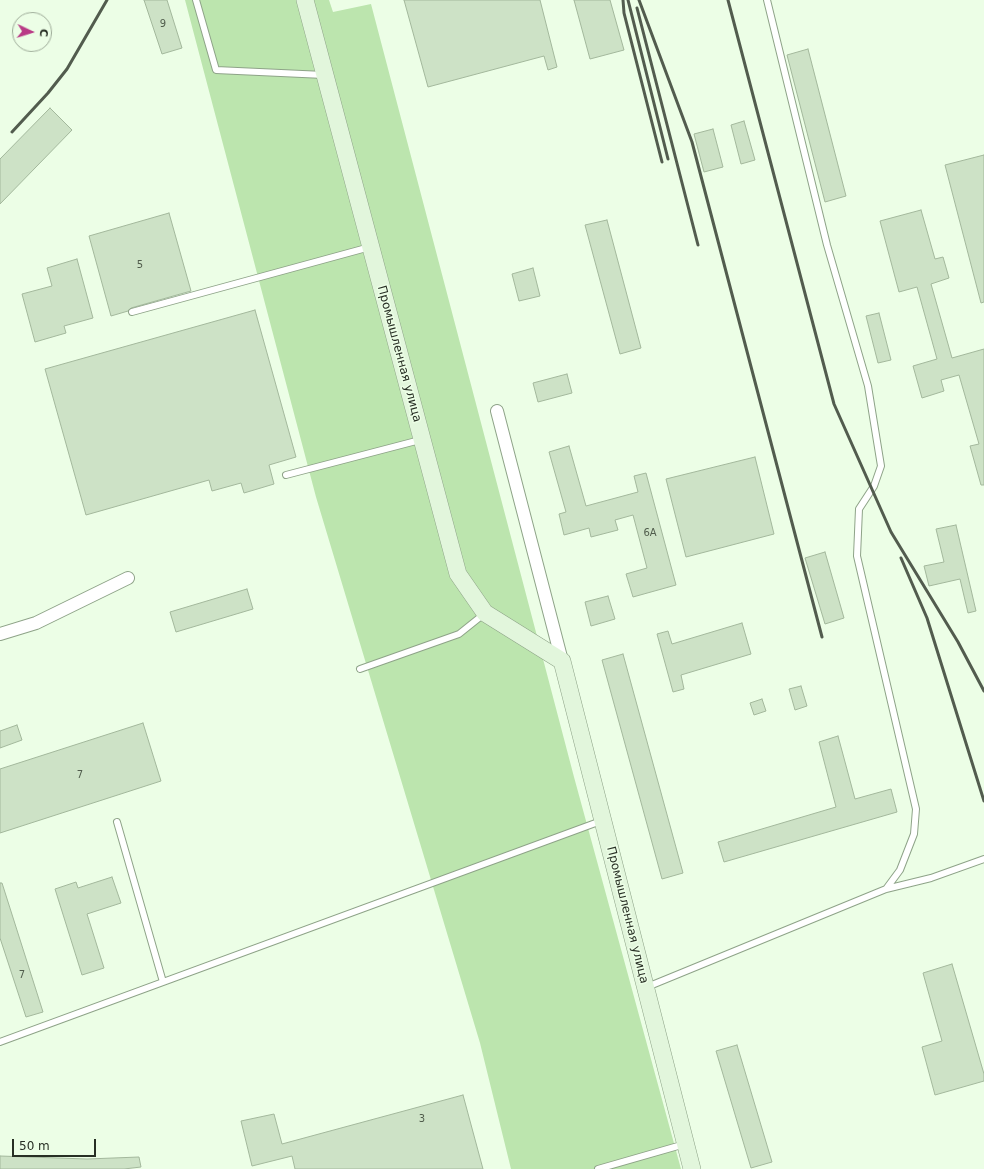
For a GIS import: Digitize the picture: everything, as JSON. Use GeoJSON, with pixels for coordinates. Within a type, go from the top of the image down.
{"type":"FeatureCollection","features":[{"type":"Feature","properties":{"kind":"street","name":"Промышленная улица"},"geometry":{"type":"LineString","coordinates":[[305,0],[458,574],[485,613],[562,661]]}},
{"type":"Feature","properties":{"kind":"street","name":"Промышленная улица"},"geometry":{"type":"LineString","coordinates":[[497,411],[692,1169]]}},
{"type":"Feature","properties":{"kind":"street"},"geometry":{"type":"LineString","coordinates":[[0,634],[36,623],[128,578]]}},
{"type":"Feature","properties":{"kind":"lane"},"geometry":{"type":"LineString","coordinates":[[196,0],[216,70],[325,76]]}},
{"type":"Feature","properties":{"kind":"lane"},"geometry":{"type":"LineString","coordinates":[[767,0],[827,245],[868,386],[881,466],[874,486],[859,509],[856,556],[916,809],[914,834],[900,870],[886,889]]}},
{"type":"Feature","properties":{"kind":"lane"},"geometry":{"type":"LineString","coordinates":[[132,312],[370,247]]}},
{"type":"Feature","properties":{"kind":"lane"},"geometry":{"type":"LineString","coordinates":[[286,474],[422,439]]}},
{"type":"Feature","properties":{"kind":"lane"},"geometry":{"type":"LineString","coordinates":[[360,669],[458,634],[485,613]]}},
{"type":"Feature","properties":{"kind":"lane"},"geometry":{"type":"LineString","coordinates":[[0,1042],[603,820]]}},
{"type":"Feature","properties":{"kind":"lane"},"geometry":{"type":"LineString","coordinates":[[117,822],[163,982]]}},
{"type":"Feature","properties":{"kind":"lane"},"geometry":{"type":"LineString","coordinates":[[645,987],[886,889],[930,878],[984,859]]}},
{"type":"Feature","properties":{"kind":"lane"},"geometry":{"type":"LineString","coordinates":[[598,1169],[685,1144]]}},
{"type":"Feature","properties":{"kind":"green space"},"geometry":{"type":"Polygon","coordinates":[[[185,0],[329,0],[333,12],[371,4],[574,777],[681,1169],[511,1169],[480,1043],[316,497],[185,0]]]}},
{"type":"Feature","properties":{"kind":"building"},"geometry":{"type":"Polygon","coordinates":[[[144,0],[167,0],[182,48],[162,54],[144,0]]]}},
{"type":"Feature","properties":{"kind":"building"},"geometry":{"type":"Polygon","coordinates":[[[404,0],[540,0],[557,67],[548,70],[544,56],[428,87],[404,0]]]}},
{"type":"Feature","properties":{"kind":"building"},"geometry":{"type":"Polygon","coordinates":[[[574,0],[610,0],[624,50],[590,59],[574,0]]]}},
{"type":"Feature","properties":{"kind":"building"},"geometry":{"type":"Polygon","coordinates":[[[808,49],[846,196],[825,202],[787,55],[808,49]]]}},
{"type":"Feature","properties":{"kind":"building"},"geometry":{"type":"Polygon","coordinates":[[[50,108],[72,130],[0,204],[0,159],[50,108]]]}},
{"type":"Feature","properties":{"kind":"building"},"geometry":{"type":"Polygon","coordinates":[[[744,121],[755,160],[741,164],[731,125],[744,121]]]}},
{"type":"Feature","properties":{"kind":"building"},"geometry":{"type":"Polygon","coordinates":[[[713,129],[723,167],[704,172],[694,134],[713,129]]]}},
{"type":"Feature","properties":{"kind":"building"},"geometry":{"type":"Polygon","coordinates":[[[984,155],[984,302],[981,303],[945,165],[984,155]]]}},
{"type":"Feature","properties":{"kind":"building"},"geometry":{"type":"Polygon","coordinates":[[[921,210],[935,259],[943,257],[949,278],[931,284],[952,358],[984,349],[984,485],[981,485],[970,446],[979,444],[959,375],[941,380],[944,391],[922,398],[913,366],[937,359],[917,287],[899,292],[880,221],[921,210]]]}},
{"type":"Feature","properties":{"kind":"building"},"geometry":{"type":"Polygon","coordinates":[[[169,213],[191,291],[131,308],[128,311],[111,316],[89,236],[169,213]]]}},
{"type":"Feature","properties":{"kind":"building"},"geometry":{"type":"Polygon","coordinates":[[[607,220],[641,348],[620,354],[585,225],[607,220]]]}},
{"type":"Feature","properties":{"kind":"building"},"geometry":{"type":"Polygon","coordinates":[[[77,259],[93,318],[64,326],[66,333],[35,342],[22,294],[52,286],[47,268],[77,259]]]}},
{"type":"Feature","properties":{"kind":"building"},"geometry":{"type":"Polygon","coordinates":[[[533,268],[540,296],[519,301],[512,274],[533,268]]]}},
{"type":"Feature","properties":{"kind":"building"},"geometry":{"type":"Polygon","coordinates":[[[255,310],[296,457],[269,465],[274,484],[244,493],[241,483],[212,491],[209,480],[86,515],[45,369],[255,310]]]}},
{"type":"Feature","properties":{"kind":"building"},"geometry":{"type":"Polygon","coordinates":[[[879,313],[891,360],[878,363],[866,316],[879,313]]]}},
{"type":"Feature","properties":{"kind":"building"},"geometry":{"type":"Polygon","coordinates":[[[567,374],[572,393],[538,402],[533,383],[567,374]]]}},
{"type":"Feature","properties":{"kind":"building"},"geometry":{"type":"Polygon","coordinates":[[[569,446],[586,506],[638,492],[634,476],[646,473],[676,585],[633,597],[626,574],[647,568],[633,515],[615,520],[618,530],[591,537],[589,528],[564,535],[559,514],[566,512],[549,452],[569,446]]]}},
{"type":"Feature","properties":{"kind":"building"},"geometry":{"type":"Polygon","coordinates":[[[755,457],[774,534],[686,557],[666,479],[755,457]]]}},
{"type":"Feature","properties":{"kind":"building"},"geometry":{"type":"Polygon","coordinates":[[[956,525],[976,611],[968,613],[960,579],[929,586],[924,566],[944,562],[936,529],[956,525]]]}},
{"type":"Feature","properties":{"kind":"building"},"geometry":{"type":"Polygon","coordinates":[[[825,552],[844,618],[825,624],[805,558],[825,552]]]}},
{"type":"Feature","properties":{"kind":"building"},"geometry":{"type":"Polygon","coordinates":[[[247,589],[253,609],[176,632],[170,612],[247,589]]]}},
{"type":"Feature","properties":{"kind":"building"},"geometry":{"type":"Polygon","coordinates":[[[608,596],[615,619],[591,626],[585,602],[608,596]]]}},
{"type":"Feature","properties":{"kind":"building"},"geometry":{"type":"Polygon","coordinates":[[[742,623],[751,654],[681,675],[684,689],[673,692],[657,634],[668,631],[672,644],[742,623]]]}},
{"type":"Feature","properties":{"kind":"building"},"geometry":{"type":"Polygon","coordinates":[[[623,654],[683,873],[662,879],[602,660],[623,654]]]}},
{"type":"Feature","properties":{"kind":"building"},"geometry":{"type":"Polygon","coordinates":[[[801,686],[807,706],[795,710],[789,689],[801,686]]]}},
{"type":"Feature","properties":{"kind":"building"},"geometry":{"type":"Polygon","coordinates":[[[762,699],[766,711],[754,715],[750,703],[762,699]]]}},
{"type":"Feature","properties":{"kind":"building"},"geometry":{"type":"Polygon","coordinates":[[[143,723],[161,781],[0,833],[0,769],[143,723]]]}},
{"type":"Feature","properties":{"kind":"building"},"geometry":{"type":"Polygon","coordinates":[[[17,725],[22,740],[0,748],[0,731],[17,725]]]}},
{"type":"Feature","properties":{"kind":"building"},"geometry":{"type":"Polygon","coordinates":[[[838,736],[855,799],[891,789],[897,812],[724,862],[718,842],[836,807],[819,742],[838,736]]]}},
{"type":"Feature","properties":{"kind":"building"},"geometry":{"type":"Polygon","coordinates":[[[112,877],[121,903],[87,914],[104,968],[82,975],[55,889],[76,882],[78,888],[112,877]]]}},
{"type":"Feature","properties":{"kind":"building"},"geometry":{"type":"Polygon","coordinates":[[[0,883],[2,883],[43,1012],[26,1017],[0,938],[0,883]]]}},
{"type":"Feature","properties":{"kind":"building"},"geometry":{"type":"Polygon","coordinates":[[[952,964],[984,1074],[984,1081],[935,1095],[922,1047],[942,1041],[923,973],[952,964]]]}},
{"type":"Feature","properties":{"kind":"building"},"geometry":{"type":"Polygon","coordinates":[[[737,1045],[772,1162],[751,1168],[716,1051],[737,1045]]]}},
{"type":"Feature","properties":{"kind":"building"},"geometry":{"type":"Polygon","coordinates":[[[463,1095],[483,1169],[295,1169],[292,1156],[252,1166],[241,1121],[274,1114],[282,1144],[463,1095]]]}},
{"type":"Feature","properties":{"kind":"building"},"geometry":{"type":"Polygon","coordinates":[[[0,1156],[87,1159],[139,1157],[141,1167],[124,1169],[0,1169],[0,1156]]]}},
{"type":"Feature","properties":{"kind":"railway"},"geometry":{"type":"LineString","coordinates":[[12,132],[48,93],[67,69],[107,0]]}},
{"type":"Feature","properties":{"kind":"railway"},"geometry":{"type":"LineString","coordinates":[[623,0],[624,13],[662,162]]}},
{"type":"Feature","properties":{"kind":"railway"},"geometry":{"type":"LineString","coordinates":[[628,0],[668,159]]}},
{"type":"Feature","properties":{"kind":"railway"},"geometry":{"type":"LineString","coordinates":[[639,0],[692,142],[822,637]]}},
{"type":"Feature","properties":{"kind":"railway"},"geometry":{"type":"LineString","coordinates":[[728,0],[834,404],[891,532],[958,642],[984,691]]}},
{"type":"Feature","properties":{"kind":"railway"},"geometry":{"type":"LineString","coordinates":[[637,8],[698,245]]}},
{"type":"Feature","properties":{"kind":"railway"},"geometry":{"type":"LineString","coordinates":[[901,558],[927,618],[984,801]]}}]}
